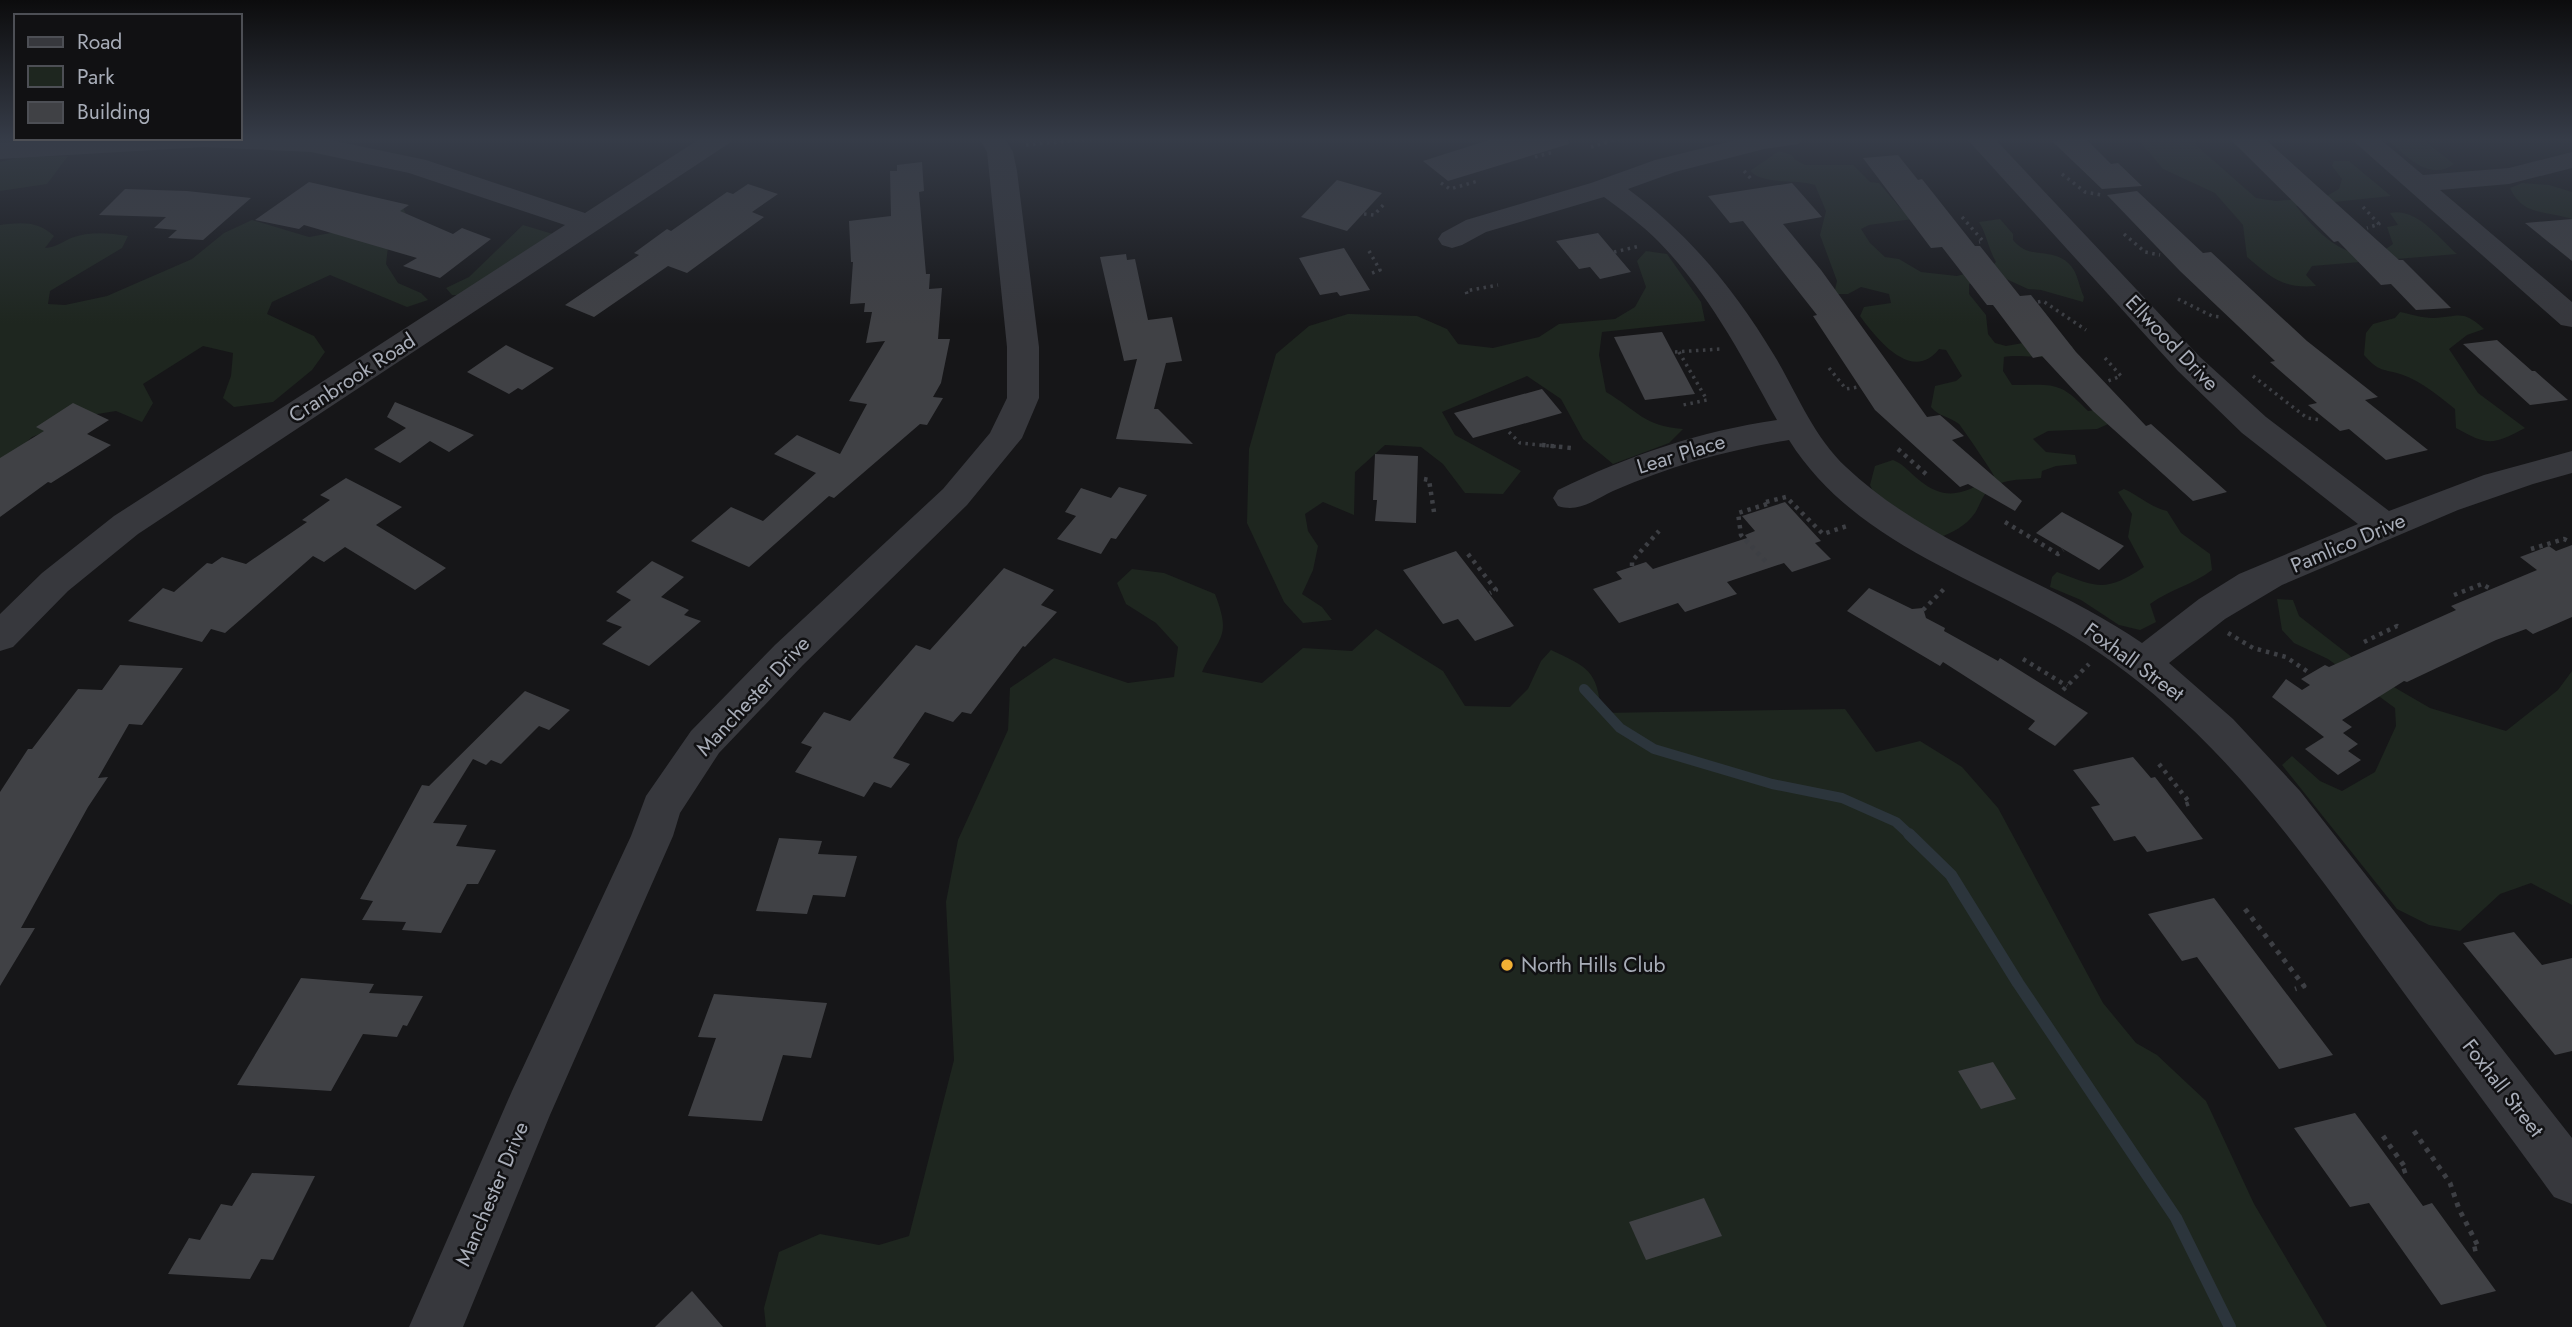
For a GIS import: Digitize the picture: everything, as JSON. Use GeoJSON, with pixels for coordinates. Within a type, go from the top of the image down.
{"type":"FeatureCollection","features":[{"type":"Feature","properties":{"kind":"street"},"geometry":{"type":"LineString","coordinates":[[518,200],[590,224]]}},
{"type":"Feature","properties":{"kind":"street","name":"Cranbrook Road"},"geometry":{"type":"LineString","coordinates":[[0,637],[55,582],[111,536],[179,488],[626,200]]}},
{"type":"Feature","properties":{"kind":"street","name":"Manchester Drive"},"geometry":{"type":"LineString","coordinates":[[436,1327],[529,1108],[652,836],[661,808],[672,790],[705,742],[744,700],[955,497],[1005,438],[1023,402],[1022,339],[1006,200]]}},
{"type":"Feature","properties":{"kind":"street"},"geometry":{"type":"LineString","coordinates":[[1452,239],[1476,226],[1565,200]]}},
{"type":"Feature","properties":{"kind":"street","name":"Foxhall Street"},"geometry":{"type":"LineString","coordinates":[[1625,200],[1668,235],[1701,272],[1752,346],[1798,428],[1832,473],[1873,509],[1951,557],[2090,628],[2144,663],[2233,743],[2293,813],[2572,1179]]}},
{"type":"Feature","properties":{"kind":"street","name":"Ellwood Drive"},"geometry":{"type":"LineString","coordinates":[[2037,200],[2189,364],[2254,425],[2385,526]]}},
{"type":"Feature","properties":{"kind":"street"},"geometry":{"type":"LineString","coordinates":[[2436,200],[2572,318]]}},
{"type":"Feature","properties":{"kind":"street","name":"Lear Place"},"geometry":{"type":"LineString","coordinates":[[1570,498],[1655,459],[1738,436],[1798,428]]}},
{"type":"Feature","properties":{"kind":"street","name":"Pamlico Drive"},"geometry":{"type":"LineString","coordinates":[[2144,663],[2237,592],[2299,561],[2525,474],[2572,462]]}},
{"type":"Feature","properties":{"kind":"path"},"geometry":{"type":"LineString","coordinates":[[1364,214],[1374,215],[1386,202]]}},
{"type":"Feature","properties":{"kind":"path"},"geometry":{"type":"LineString","coordinates":[[2363,207],[2379,224],[2367,228]]}},
{"type":"Feature","properties":{"kind":"path"},"geometry":{"type":"LineString","coordinates":[[1962,217],[1983,241],[1979,242]]}},
{"type":"Feature","properties":{"kind":"path"},"geometry":{"type":"LineString","coordinates":[[2124,234],[2145,252],[2160,255]]}},
{"type":"Feature","properties":{"kind":"path"},"geometry":{"type":"LineString","coordinates":[[1370,251],[1380,270],[1370,274]]}},
{"type":"Feature","properties":{"kind":"path"},"geometry":{"type":"LineString","coordinates":[[1467,294],[1466,291],[1498,285]]}},
{"type":"Feature","properties":{"kind":"path"},"geometry":{"type":"LineString","coordinates":[[2178,299],[2212,316],[2220,317]]}},
{"type":"Feature","properties":{"kind":"path"},"geometry":{"type":"LineString","coordinates":[[2038,302],[2043,301],[2085,330]]}},
{"type":"Feature","properties":{"kind":"path"},"geometry":{"type":"LineString","coordinates":[[1683,405],[1707,400],[1677,352],[1752,346]]}},
{"type":"Feature","properties":{"kind":"path"},"geometry":{"type":"LineString","coordinates":[[2105,358],[2120,376],[2108,381]]}},
{"type":"Feature","properties":{"kind":"path"},"geometry":{"type":"LineString","coordinates":[[1829,368],[1846,388],[1858,387]]}},
{"type":"Feature","properties":{"kind":"path"},"geometry":{"type":"LineString","coordinates":[[2253,376],[2307,418],[2321,420]]}},
{"type":"Feature","properties":{"kind":"path"},"geometry":{"type":"LineString","coordinates":[[1509,432],[1520,443],[1571,448]]}},
{"type":"Feature","properties":{"kind":"path"},"geometry":{"type":"LineString","coordinates":[[1898,449],[1926,474],[1930,473]]}},
{"type":"Feature","properties":{"kind":"path"},"geometry":{"type":"LineString","coordinates":[[1424,479],[1429,480],[1434,512]]}},
{"type":"Feature","properties":{"kind":"path"},"geometry":{"type":"LineString","coordinates":[[1768,564],[1741,535],[1738,513],[1786,497],[1823,534]]}},
{"type":"Feature","properties":{"kind":"path"},"geometry":{"type":"LineString","coordinates":[[2005,523],[2058,554],[2063,550]]}},
{"type":"Feature","properties":{"kind":"path"},"geometry":{"type":"LineString","coordinates":[[1632,566],[1632,561],[1659,531]]}},
{"type":"Feature","properties":{"kind":"path"},"geometry":{"type":"LineString","coordinates":[[2530,549],[2564,539],[2570,542]]}},
{"type":"Feature","properties":{"kind":"path"},"geometry":{"type":"LineString","coordinates":[[1468,554],[1496,590],[1490,593]]}},
{"type":"Feature","properties":{"kind":"path"},"geometry":{"type":"LineString","coordinates":[[2454,595],[2483,584],[2489,588]]}},
{"type":"Feature","properties":{"kind":"path"},"geometry":{"type":"LineString","coordinates":[[2204,615],[2239,642],[2286,657],[2308,672]]}},
{"type":"Feature","properties":{"kind":"path"},"geometry":{"type":"LineString","coordinates":[[2364,642],[2397,626],[2402,629]]}},
{"type":"Feature","properties":{"kind":"path"},"geometry":{"type":"LineString","coordinates":[[2023,659],[2067,686]]}},
{"type":"Feature","properties":{"kind":"path"},"geometry":{"type":"LineString","coordinates":[[2160,764],[2189,801],[2182,806]]}},
{"type":"Feature","properties":{"kind":"path"},"geometry":{"type":"LineString","coordinates":[[2245,909],[2304,986],[2295,989]]}},
{"type":"Feature","properties":{"kind":"path"},"geometry":{"type":"LineString","coordinates":[[2414,1131],[2450,1183],[2459,1209],[2479,1248],[2470,1250]]}},
{"type":"Feature","properties":{"kind":"path"},"geometry":{"type":"LineString","coordinates":[[2383,1136],[2407,1170],[2401,1172]]}},
{"type":"Feature","properties":{"kind":"green space"},"geometry":{"type":"Polygon","coordinates":[[[1821,200],[1893,200],[1913,219],[1869,225],[1861,229],[1870,243],[1885,257],[1899,259],[1921,272],[1957,276],[1991,267],[1996,262],[1979,222],[2000,219],[2020,247],[2064,260],[2075,273],[2084,297],[2083,302],[2028,289],[2004,278],[1969,284],[1969,294],[1986,315],[1988,334],[1995,343],[2006,346],[2050,338],[2073,347],[2067,352],[2050,357],[2004,357],[2003,371],[2012,385],[2054,386],[2070,394],[2088,411],[2112,408],[2124,417],[2097,429],[2048,431],[2033,439],[2046,452],[2075,455],[2077,464],[2056,466],[2042,471],[2041,478],[1998,484],[1986,493],[1967,522],[1938,538],[1878,502],[1870,485],[1875,466],[1893,460],[1929,487],[1948,493],[1965,491],[1994,476],[1959,424],[1931,407],[1935,386],[1956,381],[1962,376],[1946,350],[1939,349],[1929,359],[1918,362],[1906,360],[1885,345],[1860,316],[1864,307],[1891,303],[1889,294],[1861,287],[1848,294],[1834,294],[1837,281],[1820,235],[1826,211],[1821,200]]]}},
{"type":"Feature","properties":{"kind":"green space"},"geometry":{"type":"Polygon","coordinates":[[[2221,200],[2354,200],[2296,206],[2327,238],[2352,252],[2379,252],[2393,244],[2387,227],[2398,225],[2390,213],[2400,212],[2418,219],[2457,254],[2312,266],[2306,275],[2316,286],[2294,286],[2270,276],[2247,257],[2243,225],[2221,200]]]}},
{"type":"Feature","properties":{"kind":"green space"},"geometry":{"type":"Polygon","coordinates":[[[2518,200],[2572,200],[2572,219],[2536,211],[2518,200]]]}},
{"type":"Feature","properties":{"kind":"green space"},"geometry":{"type":"Polygon","coordinates":[[[402,206],[408,218],[388,247],[386,264],[398,283],[421,293],[428,300],[407,307],[330,275],[272,302],[267,314],[314,336],[325,352],[312,370],[273,402],[234,407],[223,398],[231,376],[233,353],[203,346],[143,384],[153,403],[142,422],[116,411],[85,416],[32,437],[9,459],[0,461],[0,225],[22,223],[36,225],[48,231],[54,236],[45,248],[85,234],[128,236],[122,248],[50,291],[48,304],[65,305],[107,296],[192,259],[224,233],[252,220],[309,237],[336,232],[402,206]]]}},
{"type":"Feature","properties":{"kind":"green space"},"geometry":{"type":"Polygon","coordinates":[[[523,225],[553,234],[463,295],[452,295],[446,288],[469,277],[523,225]]]}},
{"type":"Feature","properties":{"kind":"green space"},"geometry":{"type":"Polygon","coordinates":[[[1646,251],[1667,254],[1701,302],[1705,321],[1602,332],[1599,355],[1606,392],[1649,421],[1683,429],[1669,443],[1613,464],[1583,439],[1561,399],[1527,376],[1442,412],[1455,435],[1521,471],[1503,494],[1465,493],[1443,464],[1421,447],[1385,445],[1355,472],[1354,515],[1323,502],[1305,514],[1308,531],[1318,546],[1313,570],[1302,594],[1322,607],[1332,620],[1303,623],[1284,602],[1247,523],[1249,449],[1276,354],[1309,326],[1348,314],[1417,316],[1447,329],[1458,344],[1493,348],[1539,337],[1559,324],[1615,319],[1635,307],[1646,287],[1637,261],[1646,251]]]}},
{"type":"Feature","properties":{"kind":"green space"},"geometry":{"type":"Polygon","coordinates":[[[2400,312],[2429,318],[2465,316],[2484,329],[2467,335],[2449,349],[2478,393],[2525,428],[2498,440],[2476,438],[2456,428],[2455,409],[2430,390],[2410,378],[2369,361],[2364,355],[2366,333],[2373,324],[2395,318],[2400,312]]]}},
{"type":"Feature","properties":{"kind":"green space"},"geometry":{"type":"Polygon","coordinates":[[[2124,489],[2167,511],[2181,533],[2210,554],[2212,570],[2150,604],[2156,622],[2140,630],[2119,625],[2081,600],[2050,587],[2052,577],[2057,572],[2102,585],[2120,581],[2144,567],[2128,537],[2132,514],[2118,492],[2124,489]]]}},
{"type":"Feature","properties":{"kind":"green space","name":"North Hills Club"},"geometry":{"type":"Polygon","coordinates":[[[1132,569],[1164,573],[1215,594],[1223,629],[1202,672],[1262,683],[1303,648],[1352,651],[1376,629],[1443,671],[1465,706],[1510,707],[1528,689],[1541,661],[1551,650],[1574,661],[1588,672],[1597,687],[1601,713],[1845,709],[1876,752],[1920,741],[1962,767],[1998,808],[2103,1003],[2136,1043],[2157,1055],[2206,1101],[2254,1204],[2327,1327],[766,1327],[764,1308],[779,1252],[820,1234],[879,1245],[909,1236],[954,1060],[946,902],[958,840],[1008,730],[1010,688],[1054,658],[1128,683],[1174,677],[1178,647],[1156,623],[1126,604],[1117,583],[1132,569]]]}},
{"type":"Feature","properties":{"kind":"green space"},"geometry":{"type":"Polygon","coordinates":[[[2277,599],[2293,600],[2299,616],[2380,679],[2430,708],[2506,731],[2558,690],[2572,671],[2572,905],[2531,883],[2500,894],[2460,931],[2429,925],[2397,909],[2282,765],[2292,756],[2320,781],[2342,791],[2375,772],[2396,726],[2395,708],[2328,659],[2294,643],[2282,630],[2277,599]]]}},
{"type":"Feature","properties":{"kind":"building"},"geometry":{"type":"Polygon","coordinates":[[[114,200],[249,200],[203,240],[168,238],[177,230],[154,228],[166,217],[99,215],[114,200]]]}},
{"type":"Feature","properties":{"kind":"building"},"geometry":{"type":"Polygon","coordinates":[[[284,200],[387,200],[409,205],[400,211],[453,234],[462,228],[491,239],[440,278],[403,266],[417,258],[304,225],[299,229],[255,220],[284,200]]]}},
{"type":"Feature","properties":{"kind":"building"},"geometry":{"type":"Polygon","coordinates":[[[716,200],[769,200],[752,212],[764,217],[687,273],[668,266],[594,317],[565,305],[639,255],[634,253],[667,229],[671,231],[716,200]]]}},
{"type":"Feature","properties":{"kind":"building"},"geometry":{"type":"Polygon","coordinates":[[[891,200],[920,200],[926,274],[930,274],[929,289],[942,288],[938,339],[950,339],[941,383],[933,397],[943,398],[927,425],[920,424],[834,498],[829,496],[749,567],[691,541],[731,507],[763,521],[816,473],[774,454],[797,435],[840,454],[867,404],[849,401],[885,341],[866,343],[872,312],[864,312],[865,303],[850,304],[853,262],[849,221],[891,216],[891,200]]]}},
{"type":"Feature","properties":{"kind":"building"},"geometry":{"type":"Polygon","coordinates":[[[1318,200],[1376,200],[1347,231],[1301,217],[1318,200]]]}},
{"type":"Feature","properties":{"kind":"building"},"geometry":{"type":"Polygon","coordinates":[[[1711,200],[1807,200],[1822,217],[1783,224],[1821,270],[1927,417],[1940,415],[1964,436],[1952,440],[2022,501],[2015,511],[1968,484],[1960,487],[1875,410],[1813,316],[1817,315],[1743,221],[1730,223],[1711,200]]]}},
{"type":"Feature","properties":{"kind":"building"},"geometry":{"type":"Polygon","coordinates":[[[1895,200],[1939,200],[2020,296],[2031,295],[2076,352],[2146,426],[2151,424],[2227,492],[2193,501],[2093,411],[2042,356],[2033,358],[1993,305],[1987,305],[1942,247],[1931,248],[1895,200]]]}},
{"type":"Feature","properties":{"kind":"building"},"geometry":{"type":"Polygon","coordinates":[[[2112,200],[2147,200],[2203,253],[2211,252],[2307,341],[2378,397],[2365,400],[2428,450],[2386,460],[2349,429],[2340,431],[2308,405],[2317,403],[2270,362],[2275,361],[2180,271],[2112,200]]]}},
{"type":"Feature","properties":{"kind":"building"},"geometry":{"type":"Polygon","coordinates":[[[2292,200],[2333,200],[2399,260],[2403,260],[2451,308],[2416,310],[2391,284],[2381,285],[2338,241],[2334,242],[2292,200]]]}},
{"type":"Feature","properties":{"kind":"building"},"geometry":{"type":"Polygon","coordinates":[[[2572,219],[2572,261],[2525,223],[2572,219]]]}},
{"type":"Feature","properties":{"kind":"building"},"geometry":{"type":"Polygon","coordinates":[[[1598,233],[1631,272],[1600,279],[1590,267],[1579,269],[1556,241],[1598,233]]]}},
{"type":"Feature","properties":{"kind":"building"},"geometry":{"type":"Polygon","coordinates":[[[1344,248],[1370,290],[1340,296],[1337,292],[1320,295],[1299,258],[1344,248]]]}},
{"type":"Feature","properties":{"kind":"building"},"geometry":{"type":"Polygon","coordinates":[[[1126,254],[1127,260],[1135,259],[1148,320],[1172,317],[1182,361],[1166,363],[1154,409],[1158,409],[1193,444],[1116,439],[1137,359],[1124,361],[1100,257],[1126,254]]]}},
{"type":"Feature","properties":{"kind":"building"},"geometry":{"type":"Polygon","coordinates":[[[1662,332],[1695,394],[1645,400],[1614,337],[1662,332]]]}},
{"type":"Feature","properties":{"kind":"building"},"geometry":{"type":"Polygon","coordinates":[[[2497,340],[2568,400],[2530,405],[2463,344],[2497,340]]]}},
{"type":"Feature","properties":{"kind":"building"},"geometry":{"type":"Polygon","coordinates":[[[506,345],[554,368],[522,390],[518,388],[509,394],[467,372],[506,345]]]}},
{"type":"Feature","properties":{"kind":"building"},"geometry":{"type":"Polygon","coordinates":[[[1542,389],[1562,413],[1473,438],[1454,413],[1542,389]]]}},
{"type":"Feature","properties":{"kind":"building"},"geometry":{"type":"Polygon","coordinates":[[[395,402],[474,435],[449,452],[430,441],[400,463],[374,449],[406,428],[387,417],[395,402]]]}},
{"type":"Feature","properties":{"kind":"building"},"geometry":{"type":"Polygon","coordinates":[[[73,403],[109,420],[87,434],[111,445],[51,483],[48,482],[0,517],[0,458],[44,431],[36,427],[73,403]]]}},
{"type":"Feature","properties":{"kind":"building"},"geometry":{"type":"Polygon","coordinates":[[[1375,454],[1418,456],[1416,523],[1375,521],[1375,454]]]}},
{"type":"Feature","properties":{"kind":"building"},"geometry":{"type":"Polygon","coordinates":[[[346,478],[402,507],[376,525],[446,568],[415,590],[345,547],[324,562],[313,556],[225,633],[211,629],[202,642],[128,621],[163,588],[174,592],[207,563],[212,564],[222,557],[246,564],[307,522],[302,520],[330,500],[320,495],[346,478]]]}},
{"type":"Feature","properties":{"kind":"building"},"geometry":{"type":"Polygon","coordinates":[[[1119,487],[1147,495],[1116,539],[1111,538],[1101,554],[1057,539],[1076,516],[1065,512],[1081,488],[1111,498],[1119,487]]]}},
{"type":"Feature","properties":{"kind":"building"},"geometry":{"type":"Polygon","coordinates":[[[1785,502],[1821,541],[1815,543],[1831,559],[1792,572],[1784,563],[1727,582],[1737,594],[1685,612],[1678,603],[1619,623],[1593,589],[1622,579],[1616,572],[1646,562],[1653,569],[1747,538],[1745,535],[1755,531],[1742,516],[1785,502]]]}},
{"type":"Feature","properties":{"kind":"building"},"geometry":{"type":"Polygon","coordinates":[[[2062,512],[2124,546],[2099,570],[2036,533],[2062,512]]]}},
{"type":"Feature","properties":{"kind":"building"},"geometry":{"type":"Polygon","coordinates":[[[2572,545],[2572,617],[2533,634],[2526,629],[2496,640],[2407,682],[2404,681],[2342,720],[2352,727],[2343,733],[2358,744],[2348,751],[2361,760],[2338,775],[2305,749],[2324,737],[2272,697],[2286,679],[2302,690],[2310,685],[2301,679],[2325,665],[2329,667],[2456,610],[2451,606],[2537,570],[2520,557],[2549,546],[2556,551],[2572,545]]]}},
{"type":"Feature","properties":{"kind":"building"},"geometry":{"type":"Polygon","coordinates":[[[1456,551],[1514,626],[1475,641],[1458,619],[1443,624],[1403,570],[1456,551]]]}},
{"type":"Feature","properties":{"kind":"building"},"geometry":{"type":"Polygon","coordinates":[[[652,561],[684,577],[661,597],[689,610],[684,615],[701,621],[649,666],[602,644],[622,627],[606,621],[631,600],[616,592],[652,561]]]}},
{"type":"Feature","properties":{"kind":"building"},"geometry":{"type":"Polygon","coordinates":[[[1004,568],[1054,590],[1041,605],[1057,612],[1025,647],[1023,646],[971,714],[962,712],[953,722],[925,712],[893,758],[910,764],[891,788],[874,782],[864,797],[795,772],[812,747],[801,743],[824,712],[850,721],[916,645],[930,650],[1004,568]]]}},
{"type":"Feature","properties":{"kind":"building"},"geometry":{"type":"Polygon","coordinates":[[[1869,588],[1912,609],[1923,608],[1926,618],[1945,628],[1944,631],[1998,661],[2000,658],[2088,713],[2055,746],[2028,729],[2035,721],[1943,662],[1940,666],[1847,611],[1869,588]]]}},
{"type":"Feature","properties":{"kind":"building"},"geometry":{"type":"Polygon","coordinates":[[[120,665],[183,668],[142,725],[129,724],[98,778],[108,777],[88,807],[21,928],[35,928],[0,986],[0,792],[28,749],[32,749],[78,689],[102,690],[120,665]]]}},
{"type":"Feature","properties":{"kind":"building"},"geometry":{"type":"Polygon","coordinates":[[[525,691],[570,710],[549,730],[539,726],[501,764],[491,760],[486,765],[473,759],[433,823],[467,825],[456,846],[496,850],[478,884],[467,884],[441,933],[402,930],[406,922],[362,920],[373,901],[360,899],[422,785],[429,786],[525,691]]]}},
{"type":"Feature","properties":{"kind":"building"},"geometry":{"type":"Polygon","coordinates":[[[2133,757],[2151,778],[2155,777],[2203,839],[2147,852],[2135,836],[2114,841],[2091,807],[2100,805],[2073,770],[2133,757]]]}},
{"type":"Feature","properties":{"kind":"building"},"geometry":{"type":"Polygon","coordinates":[[[779,838],[822,841],[818,854],[857,856],[845,897],[813,895],[807,914],[756,911],[779,838]]]}},
{"type":"Feature","properties":{"kind":"building"},"geometry":{"type":"Polygon","coordinates":[[[2214,898],[2333,1055],[2279,1069],[2197,957],[2182,961],[2148,914],[2214,898]]]}},
{"type":"Feature","properties":{"kind":"building"},"geometry":{"type":"Polygon","coordinates":[[[2514,932],[2542,965],[2572,958],[2572,1051],[2555,1055],[2463,943],[2514,932]]]}},
{"type":"Feature","properties":{"kind":"building"},"geometry":{"type":"Polygon","coordinates":[[[301,978],[374,984],[369,993],[423,996],[407,1026],[403,1025],[397,1037],[363,1034],[331,1091],[237,1085],[301,978]]]}},
{"type":"Feature","properties":{"kind":"building"},"geometry":{"type":"Polygon","coordinates":[[[714,994],[827,1003],[811,1058],[783,1055],[762,1121],[688,1116],[716,1038],[698,1037],[714,994]]]}},
{"type":"Feature","properties":{"kind":"building"},"geometry":{"type":"Polygon","coordinates":[[[1993,1062],[2016,1099],[1981,1109],[1958,1071],[1993,1062]]]}},
{"type":"Feature","properties":{"kind":"building"},"geometry":{"type":"Polygon","coordinates":[[[2355,1113],[2423,1206],[2432,1203],[2496,1291],[2441,1305],[2369,1203],[2350,1207],[2294,1128],[2355,1113]]]}},
{"type":"Feature","properties":{"kind":"building"},"geometry":{"type":"Polygon","coordinates":[[[252,1173],[315,1176],[273,1260],[261,1259],[250,1279],[168,1274],[189,1238],[200,1240],[221,1204],[232,1206],[252,1173]]]}},
{"type":"Feature","properties":{"kind":"building"},"geometry":{"type":"Polygon","coordinates":[[[1704,1198],[1722,1236],[1646,1260],[1629,1222],[1704,1198]]]}},
{"type":"Feature","properties":{"kind":"building"},"geometry":{"type":"Polygon","coordinates":[[[692,1291],[723,1327],[655,1327],[692,1291]]]}},
{"type":"Feature","properties":{"kind":"waterway"},"geometry":{"type":"LineString","coordinates":[[1584,689],[1620,728],[1654,749],[1772,784],[1842,798],[1896,822],[1911,836]]}},
{"type":"Feature","properties":{"kind":"waterway"},"geometry":{"type":"LineString","coordinates":[[1909,834],[1951,875],[2018,983],[2176,1218],[2230,1327]]}},
{"type":"Feature","properties":{"kind":"place","name":"North Hills Club"},"geometry":{"type":"Point","coordinates":[1507,965]}}]}
